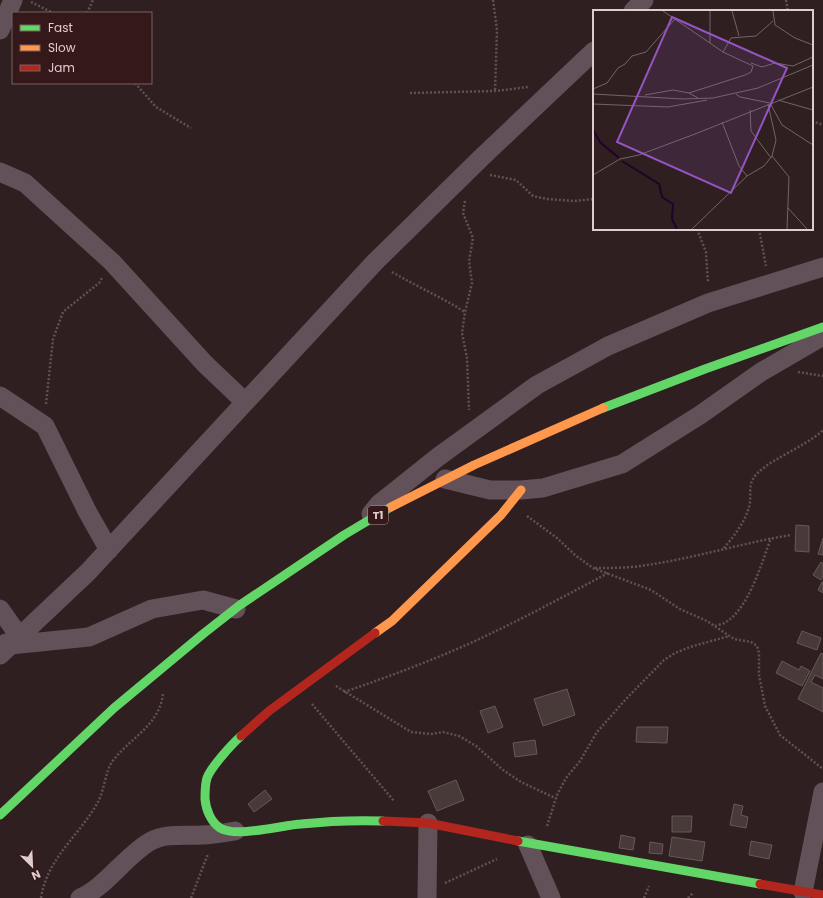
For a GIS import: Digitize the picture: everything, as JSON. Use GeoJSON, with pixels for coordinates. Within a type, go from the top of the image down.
{"type":"FeatureCollection","features":[{"type":"Feature","properties":{"kind":"main road","name":"T1"},"geometry":{"type":"LineString","coordinates":[[0,815],[118,702],[236,609],[362,524],[445,479],[537,435],[666,384],[823,327]]}},
{"type":"Feature","properties":{"kind":"main road"},"geometry":{"type":"LineString","coordinates":[[516,497],[501,515],[392,621],[268,712],[231,745],[208,778],[205,793],[206,806],[212,821],[221,829],[236,831],[268,830],[299,824],[358,820],[420,823],[535,846],[815,895]]}},
{"type":"Feature","properties":{"kind":"street"},"geometry":{"type":"LineString","coordinates":[[0,30],[13,0]]}},
{"type":"Feature","properties":{"kind":"street"},"geometry":{"type":"LineString","coordinates":[[634,10],[644,0]]}},
{"type":"Feature","properties":{"kind":"street"},"geometry":{"type":"LineString","coordinates":[[7,644],[88,572],[375,262],[481,158],[593,53]]}},
{"type":"Feature","properties":{"kind":"street"},"geometry":{"type":"LineString","coordinates":[[0,172],[25,183],[112,262],[205,364],[246,402]]}},
{"type":"Feature","properties":{"kind":"street"},"geometry":{"type":"LineString","coordinates":[[362,524],[379,504],[438,457],[537,385],[608,346],[708,303],[823,267]]}},
{"type":"Feature","properties":{"kind":"street"},"geometry":{"type":"LineString","coordinates":[[445,479],[516,497],[622,464],[700,415],[761,372],[823,336]]}},
{"type":"Feature","properties":{"kind":"street"},"geometry":{"type":"LineString","coordinates":[[0,396],[45,426],[87,511],[109,550]]}},
{"type":"Feature","properties":{"kind":"street"},"geometry":{"type":"LineString","coordinates":[[7,644],[89,637],[152,609],[203,600],[236,609]]}},
{"type":"Feature","properties":{"kind":"street"},"geometry":{"type":"LineString","coordinates":[[0,609],[7,644]]}},
{"type":"Feature","properties":{"kind":"street"},"geometry":{"type":"LineString","coordinates":[[815,895],[823,792]]}},
{"type":"Feature","properties":{"kind":"street"},"geometry":{"type":"LineString","coordinates":[[420,823],[428,894]]}},
{"type":"Feature","properties":{"kind":"street"},"geometry":{"type":"LineString","coordinates":[[80,898],[114,872],[142,846],[156,838],[175,835],[212,834],[236,831]]}},
{"type":"Feature","properties":{"kind":"street"},"geometry":{"type":"LineString","coordinates":[[535,846],[551,898]]}},
{"type":"Feature","properties":{"kind":"path"},"geometry":{"type":"LineString","coordinates":[[27,0],[51,12]]}},
{"type":"Feature","properties":{"kind":"path"},"geometry":{"type":"LineString","coordinates":[[87,12],[93,0]]}},
{"type":"Feature","properties":{"kind":"path"},"geometry":{"type":"LineString","coordinates":[[493,0],[497,30],[495,91]]}},
{"type":"Feature","properties":{"kind":"path"},"geometry":{"type":"LineString","coordinates":[[786,0],[788,10]]}},
{"type":"Feature","properties":{"kind":"path"},"geometry":{"type":"LineString","coordinates":[[136,84],[156,108],[191,128]]}},
{"type":"Feature","properties":{"kind":"path"},"geometry":{"type":"LineString","coordinates":[[410,93],[495,91],[531,87]]}},
{"type":"Feature","properties":{"kind":"path"},"geometry":{"type":"LineString","coordinates":[[813,121],[823,125]]}},
{"type":"Feature","properties":{"kind":"path"},"geometry":{"type":"LineString","coordinates":[[487,174],[516,180],[533,196],[547,199],[574,201],[593,199]]}},
{"type":"Feature","properties":{"kind":"path"},"geometry":{"type":"LineString","coordinates":[[462,439],[470,406],[467,358],[462,333],[472,283],[469,261],[473,238],[464,213],[467,196]]}},
{"type":"Feature","properties":{"kind":"path"},"geometry":{"type":"LineString","coordinates":[[697,230],[706,252],[708,303]]}},
{"type":"Feature","properties":{"kind":"path"},"geometry":{"type":"LineString","coordinates":[[759,230],[771,284]]}},
{"type":"Feature","properties":{"kind":"path"},"geometry":{"type":"LineString","coordinates":[[45,426],[46,390],[53,339],[63,312],[99,282],[112,262]]}},
{"type":"Feature","properties":{"kind":"path"},"geometry":{"type":"LineString","coordinates":[[375,262],[413,284],[441,297],[465,312]]}},
{"type":"Feature","properties":{"kind":"path"},"geometry":{"type":"LineString","coordinates":[[723,549],[736,533],[746,515],[750,506],[752,480],[758,472],[808,443],[823,430]]}},
{"type":"Feature","properties":{"kind":"path"},"geometry":{"type":"LineString","coordinates":[[516,497],[575,555],[592,568],[651,590],[680,609],[707,621],[729,636],[751,642],[757,646],[759,653],[759,675],[764,706],[780,735],[823,770]]}},
{"type":"Feature","properties":{"kind":"path"},"geometry":{"type":"LineString","coordinates":[[592,568],[645,566],[771,538],[791,535]]}},
{"type":"Feature","properties":{"kind":"path"},"geometry":{"type":"LineString","coordinates":[[714,627],[727,622],[742,604],[755,580],[771,538]]}},
{"type":"Feature","properties":{"kind":"path"},"geometry":{"type":"LineString","coordinates":[[344,692],[392,675],[464,646],[541,609],[608,573]]}},
{"type":"Feature","properties":{"kind":"path"},"geometry":{"type":"LineString","coordinates":[[535,846],[555,798],[597,732],[626,699],[664,660],[690,647],[729,636]]}},
{"type":"Feature","properties":{"kind":"path"},"geometry":{"type":"LineString","coordinates":[[41,898],[46,878],[58,856],[95,807],[103,792],[111,764],[144,730],[162,705],[165,665]]}},
{"type":"Feature","properties":{"kind":"path"},"geometry":{"type":"LineString","coordinates":[[320,673],[344,692],[411,732],[431,734],[443,732],[459,736],[476,746],[503,770],[521,782],[555,798]]}},
{"type":"Feature","properties":{"kind":"path"},"geometry":{"type":"LineString","coordinates":[[298,689],[420,823]]}},
{"type":"Feature","properties":{"kind":"path"},"geometry":{"type":"LineString","coordinates":[[191,898],[208,858],[212,834]]}},
{"type":"Feature","properties":{"kind":"path"},"geometry":{"type":"LineString","coordinates":[[428,894],[500,858]]}},
{"type":"Feature","properties":{"kind":"building"},"geometry":{"type":"Polygon","coordinates":[[[796,525],[809,526],[809,552],[795,551],[796,525]]]}},
{"type":"Feature","properties":{"kind":"building"},"geometry":{"type":"Polygon","coordinates":[[[823,538],[823,555],[818,554],[823,538]]]}},
{"type":"Feature","properties":{"kind":"building"},"geometry":{"type":"Polygon","coordinates":[[[821,562],[823,563],[823,576],[821,580],[813,575],[821,562]]]}},
{"type":"Feature","properties":{"kind":"building"},"geometry":{"type":"Polygon","coordinates":[[[823,582],[823,593],[818,590],[823,582]]]}},
{"type":"Feature","properties":{"kind":"building"},"geometry":{"type":"Polygon","coordinates":[[[802,631],[821,638],[817,650],[797,643],[802,631]]]}},
{"type":"Feature","properties":{"kind":"building"},"geometry":{"type":"Polygon","coordinates":[[[821,653],[823,654],[823,679],[815,675],[811,682],[823,688],[823,712],[798,699],[821,653]]]}},
{"type":"Feature","properties":{"kind":"building"},"geometry":{"type":"Polygon","coordinates":[[[782,661],[799,670],[801,666],[810,671],[802,686],[776,673],[782,661]]]}},
{"type":"Feature","properties":{"kind":"building"},"geometry":{"type":"Polygon","coordinates":[[[567,689],[575,715],[543,726],[534,699],[567,689]]]}},
{"type":"Feature","properties":{"kind":"building"},"geometry":{"type":"Polygon","coordinates":[[[495,706],[503,727],[488,733],[480,711],[495,706]]]}},
{"type":"Feature","properties":{"kind":"building"},"geometry":{"type":"Polygon","coordinates":[[[637,727],[668,727],[667,743],[636,742],[637,727]]]}},
{"type":"Feature","properties":{"kind":"building"},"geometry":{"type":"Polygon","coordinates":[[[535,740],[537,754],[515,757],[513,743],[535,740]]]}},
{"type":"Feature","properties":{"kind":"building"},"geometry":{"type":"Polygon","coordinates":[[[456,780],[464,800],[437,811],[428,791],[456,780]]]}},
{"type":"Feature","properties":{"kind":"building"},"geometry":{"type":"Polygon","coordinates":[[[265,790],[272,799],[254,812],[248,804],[265,790]]]}},
{"type":"Feature","properties":{"kind":"building"},"geometry":{"type":"Polygon","coordinates":[[[734,804],[743,806],[741,815],[748,817],[746,828],[730,825],[734,804]]]}},
{"type":"Feature","properties":{"kind":"building"},"geometry":{"type":"Polygon","coordinates":[[[672,816],[692,816],[691,832],[672,832],[672,816]]]}},
{"type":"Feature","properties":{"kind":"building"},"geometry":{"type":"Polygon","coordinates":[[[621,835],[635,838],[633,850],[619,848],[621,835]]]}},
{"type":"Feature","properties":{"kind":"building"},"geometry":{"type":"Polygon","coordinates":[[[672,837],[705,842],[702,861],[669,856],[672,837]]]}},
{"type":"Feature","properties":{"kind":"building"},"geometry":{"type":"Polygon","coordinates":[[[751,841],[772,845],[769,859],[749,855],[751,841]]]}},
{"type":"Feature","properties":{"kind":"building"},"geometry":{"type":"Polygon","coordinates":[[[650,842],[663,844],[662,854],[649,853],[650,842]]]}},
{"type":"Feature","properties":{"kind":"traffic: fast"},"geometry":{"type":"LineString","coordinates":[[603,408],[705,369],[823,327]]}},
{"type":"Feature","properties":{"kind":"traffic: fast"},"geometry":{"type":"LineString","coordinates":[[0,815],[114,708],[203,634],[240,605],[344,535],[391,507]]}},
{"type":"Feature","properties":{"kind":"traffic: fast"},"geometry":{"type":"LineString","coordinates":[[241,736],[217,762],[206,780],[206,807],[212,819],[220,828],[227,831],[237,832],[322,822],[383,821]]}},
{"type":"Feature","properties":{"kind":"traffic: fast"},"geometry":{"type":"LineString","coordinates":[[518,841],[760,884]]}},
{"type":"Feature","properties":{"kind":"traffic: slow"},"geometry":{"type":"LineString","coordinates":[[391,507],[474,465],[603,408]]}},
{"type":"Feature","properties":{"kind":"traffic: slow"},"geometry":{"type":"LineString","coordinates":[[375,633],[392,621],[501,515],[521,490]]}},
{"type":"Feature","properties":{"kind":"traffic: jam"},"geometry":{"type":"LineString","coordinates":[[241,736],[269,711],[375,633]]}},
{"type":"Feature","properties":{"kind":"traffic: jam"},"geometry":{"type":"LineString","coordinates":[[383,821],[428,823],[518,841]]}},
{"type":"Feature","properties":{"kind":"traffic: jam"},"geometry":{"type":"LineString","coordinates":[[760,884],[823,895]]}}]}
